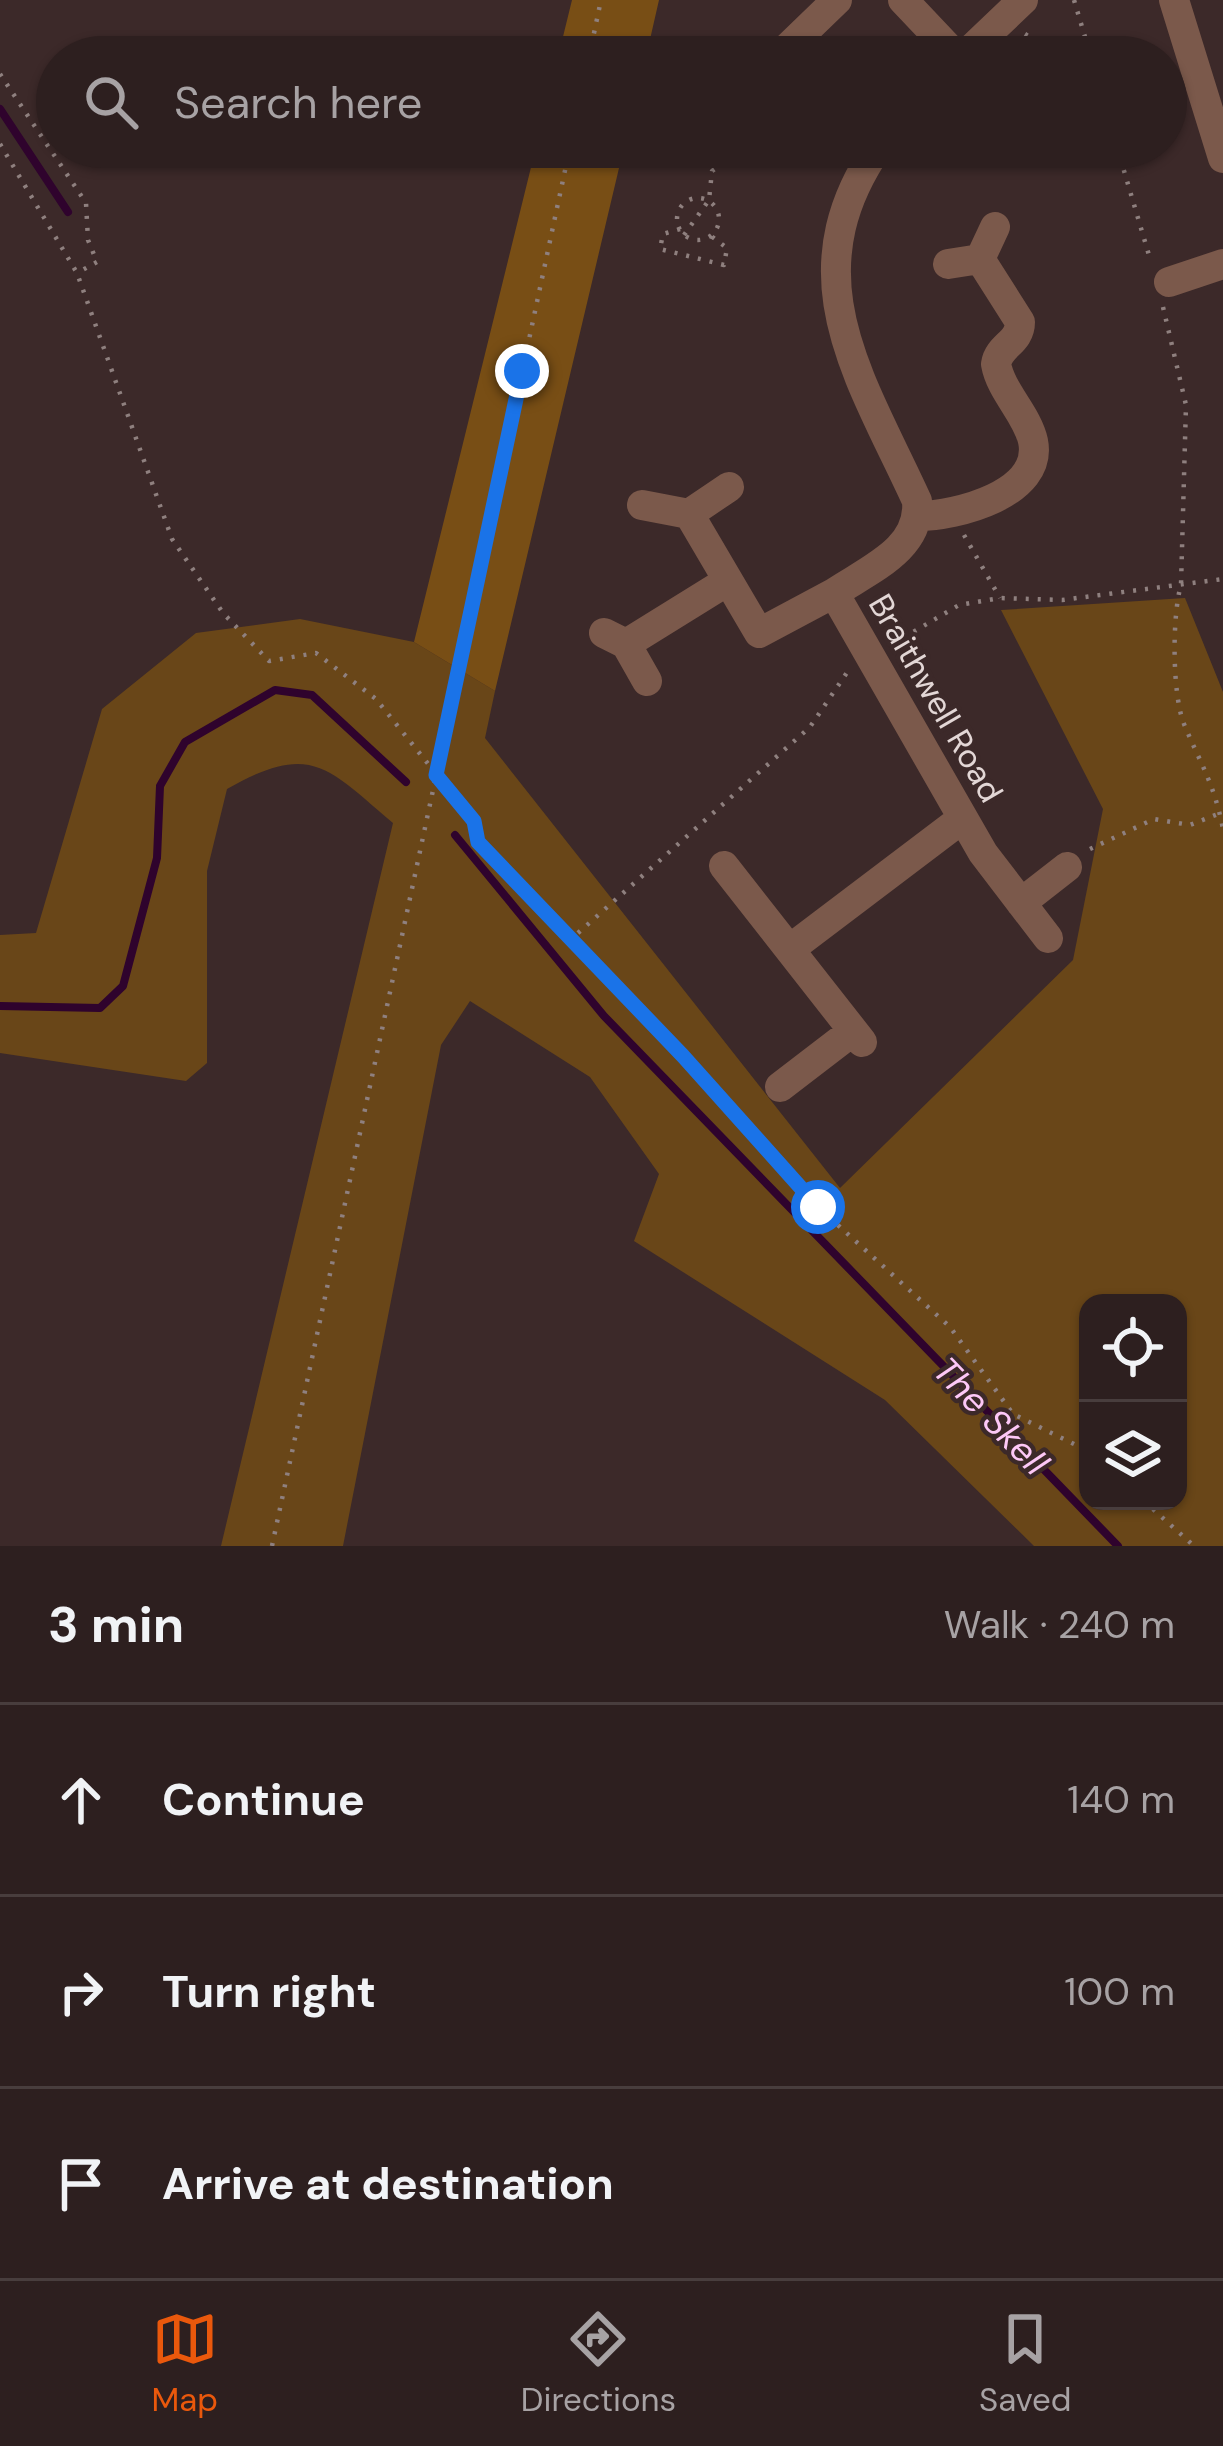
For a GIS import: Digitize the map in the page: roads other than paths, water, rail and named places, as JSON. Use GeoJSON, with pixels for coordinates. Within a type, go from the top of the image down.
{"type":"FeatureCollection","features":[{"type":"Feature","properties":{"kind":"street"},"geometry":{"type":"LineString","coordinates":[[799,36],[836,0]]}},
{"type":"Feature","properties":{"kind":"street"},"geometry":{"type":"LineString","coordinates":[[903,0],[939,36]]}},
{"type":"Feature","properties":{"kind":"street"},"geometry":{"type":"LineString","coordinates":[[1174,0],[1185,36]]}},
{"type":"Feature","properties":{"kind":"street"},"geometry":{"type":"LineString","coordinates":[[983,36],[1012,9]]}},
{"type":"Feature","properties":{"kind":"street"},"geometry":{"type":"LineString","coordinates":[[1187,42],[1223,158]]}},
{"type":"Feature","properties":{"kind":"street"},"geometry":{"type":"LineString","coordinates":[[866,168],[853,190],[842,229],[840,328],[853,374],[917,500],[918,516],[952,515],[1012,488],[1024,479],[1034,452],[1033,437],[996,364],[1001,350],[1016,338],[1020,322],[980,259]]}},
{"type":"Feature","properties":{"kind":"street"},"geometry":{"type":"LineString","coordinates":[[980,259],[994,227]]}},
{"type":"Feature","properties":{"kind":"street"},"geometry":{"type":"LineString","coordinates":[[947,264],[980,259]]}},
{"type":"Feature","properties":{"kind":"street"},"geometry":{"type":"LineString","coordinates":[[1164,286],[1223,265]]}},
{"type":"Feature","properties":{"kind":"street"},"geometry":{"type":"LineString","coordinates":[[642,505],[689,514],[729,487]]}},
{"type":"Feature","properties":{"kind":"street"},"geometry":{"type":"LineString","coordinates":[[689,514],[759,633],[835,593]]}},
{"type":"Feature","properties":{"kind":"street","name":"Braithwell Road"},"geometry":{"type":"LineString","coordinates":[[918,516],[903,547],[835,593],[963,818],[1048,938]]}},
{"type":"Feature","properties":{"kind":"street"},"geometry":{"type":"LineString","coordinates":[[647,680],[615,639],[727,582]]}},
{"type":"Feature","properties":{"kind":"street"},"geometry":{"type":"LineString","coordinates":[[790,949],[963,818]]}},
{"type":"Feature","properties":{"kind":"street"},"geometry":{"type":"LineString","coordinates":[[724,866],[858,1036],[780,1087]]}},
{"type":"Feature","properties":{"kind":"street"},"geometry":{"type":"LineString","coordinates":[[1021,904],[1067,868]]}},
{"type":"Feature","properties":{"kind":"waterway"},"geometry":{"type":"LineString","coordinates":[[0,109],[36,164]]}},
{"type":"Feature","properties":{"kind":"waterway"},"geometry":{"type":"LineString","coordinates":[[39,168],[68,212]]}},
{"type":"Feature","properties":{"kind":"waterway"},"geometry":{"type":"LineString","coordinates":[[0,1006],[100,1008],[123,986],[157,858],[160,786],[185,742],[275,690],[312,695],[406,782]]}},
{"type":"Feature","properties":{"kind":"waterway","name":"The Skell"},"geometry":{"type":"LineString","coordinates":[[455,835],[604,1016],[1118,1546]]}}]}
